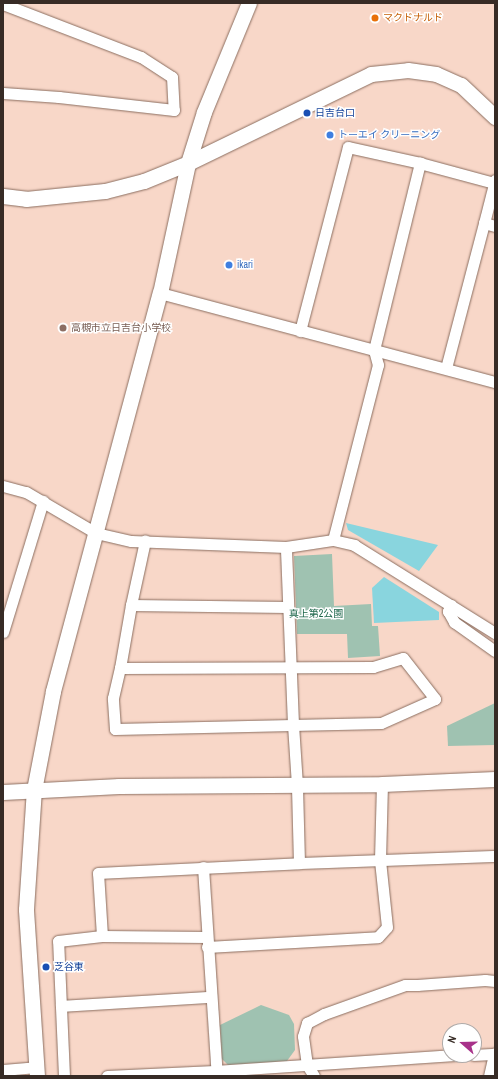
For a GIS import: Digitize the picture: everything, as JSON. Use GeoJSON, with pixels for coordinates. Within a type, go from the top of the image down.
{"type":"FeatureCollection","features":[{"type":"Feature","properties":{"kind":"street"},"geometry":{"type":"LineString","coordinates":[[3,1070],[36,1072],[26,909],[34,790],[53,691],[160,293],[188,163],[204,112],[249,3]]}},
{"type":"Feature","properties":{"kind":"street"},"geometry":{"type":"LineString","coordinates":[[3,4],[141,57],[172,77],[174,110],[59,97],[3,93]]}},
{"type":"Feature","properties":{"kind":"street"},"geometry":{"type":"LineString","coordinates":[[3,196],[26,199],[105,191],[144,181],[188,163],[371,74],[408,70],[436,74],[461,85],[495,117]]}},
{"type":"Feature","properties":{"kind":"street"},"geometry":{"type":"LineString","coordinates":[[300,330],[348,147],[420,162],[494,182],[490,225],[446,368]]}},
{"type":"Feature","properties":{"kind":"street"},"geometry":{"type":"LineString","coordinates":[[333,540],[378,365],[374,350],[420,162]]}},
{"type":"Feature","properties":{"kind":"street"},"geometry":{"type":"LineString","coordinates":[[160,293],[495,382]]}},
{"type":"Feature","properties":{"kind":"street"},"geometry":{"type":"LineString","coordinates":[[3,486],[26,492],[96,533],[131,541],[286,547],[333,540],[354,545],[495,633]]}},
{"type":"Feature","properties":{"kind":"street"},"geometry":{"type":"LineString","coordinates":[[3,632],[43,501]]}},
{"type":"Feature","properties":{"kind":"street"},"geometry":{"type":"LineString","coordinates":[[120,668],[291,666],[373,667],[403,658],[435,699],[381,723],[115,729],[113,698],[131,605],[146,542]]}},
{"type":"Feature","properties":{"kind":"street"},"geometry":{"type":"LineString","coordinates":[[286,547],[287,606],[297,785],[299,863]]}},
{"type":"Feature","properties":{"kind":"street"},"geometry":{"type":"LineString","coordinates":[[3,594],[12,602]]}},
{"type":"Feature","properties":{"kind":"street"},"geometry":{"type":"LineString","coordinates":[[131,605],[287,606]]}},
{"type":"Feature","properties":{"kind":"street"},"geometry":{"type":"LineString","coordinates":[[451,605],[448,611],[454,622],[495,651]]}},
{"type":"Feature","properties":{"kind":"street"},"geometry":{"type":"LineString","coordinates":[[3,792],[119,786],[382,784],[495,779]]}},
{"type":"Feature","properties":{"kind":"street"},"geometry":{"type":"LineString","coordinates":[[64,1076],[58,941],[102,936],[207,942],[378,937],[387,928],[380,860],[382,784]]}},
{"type":"Feature","properties":{"kind":"street"},"geometry":{"type":"LineString","coordinates":[[102,936],[98,873],[203,867],[494,856]]}},
{"type":"Feature","properties":{"kind":"street"},"geometry":{"type":"LineString","coordinates":[[203,867],[210,997],[216,1073]]}},
{"type":"Feature","properties":{"kind":"street"},"geometry":{"type":"LineString","coordinates":[[314,1076],[307,1065],[303,1036],[307,1023],[324,1014],[405,985],[417,986],[485,980],[495,981]]}},
{"type":"Feature","properties":{"kind":"street"},"geometry":{"type":"LineString","coordinates":[[61,1006],[210,997]]}},
{"type":"Feature","properties":{"kind":"street"},"geometry":{"type":"LineString","coordinates":[[482,1055],[495,1054],[489,1076]]}},
{"type":"Feature","properties":{"kind":"street"},"geometry":{"type":"LineString","coordinates":[[107,1076],[216,1073],[442,1056]]}},
{"type":"Feature","properties":{"kind":"green space","name":"真上第2公園"},"geometry":{"type":"Polygon","coordinates":[[[332,554],[334,606],[371,604],[372,626],[378,626],[380,656],[348,658],[347,634],[297,634],[294,556],[332,554]]]}},
{"type":"Feature","properties":{"kind":"green space"},"geometry":{"type":"Polygon","coordinates":[[[495,703],[495,745],[448,746],[447,726],[495,703]]]}},
{"type":"Feature","properties":{"kind":"green space"},"geometry":{"type":"Polygon","coordinates":[[[261,1005],[289,1015],[294,1024],[295,1050],[287,1061],[228,1065],[222,1059],[220,1025],[261,1005]]]}},
{"type":"Feature","properties":{"kind":"water"},"geometry":{"type":"Polygon","coordinates":[[[346,523],[438,545],[419,571],[348,530],[346,523]]]}},
{"type":"Feature","properties":{"kind":"water"},"geometry":{"type":"Polygon","coordinates":[[[384,577],[439,612],[439,620],[374,623],[372,588],[384,577]]]}},
{"type":"Feature","properties":{"kind":"place","name":"マクドナルド"},"geometry":{"type":"Point","coordinates":[375,18]}},
{"type":"Feature","properties":{"kind":"place","name":"日吉台口"},"geometry":{"type":"Point","coordinates":[307,113]}},
{"type":"Feature","properties":{"kind":"place","name":"トーエイ クリーニング"},"geometry":{"type":"Point","coordinates":[330,135]}},
{"type":"Feature","properties":{"kind":"place","name":"ikari"},"geometry":{"type":"Point","coordinates":[229,265]}},
{"type":"Feature","properties":{"kind":"place","name":"高槻市立日吉台小学校"},"geometry":{"type":"Point","coordinates":[63,328]}},
{"type":"Feature","properties":{"kind":"place","name":"芝谷東"},"geometry":{"type":"Point","coordinates":[46,967]}}]}
